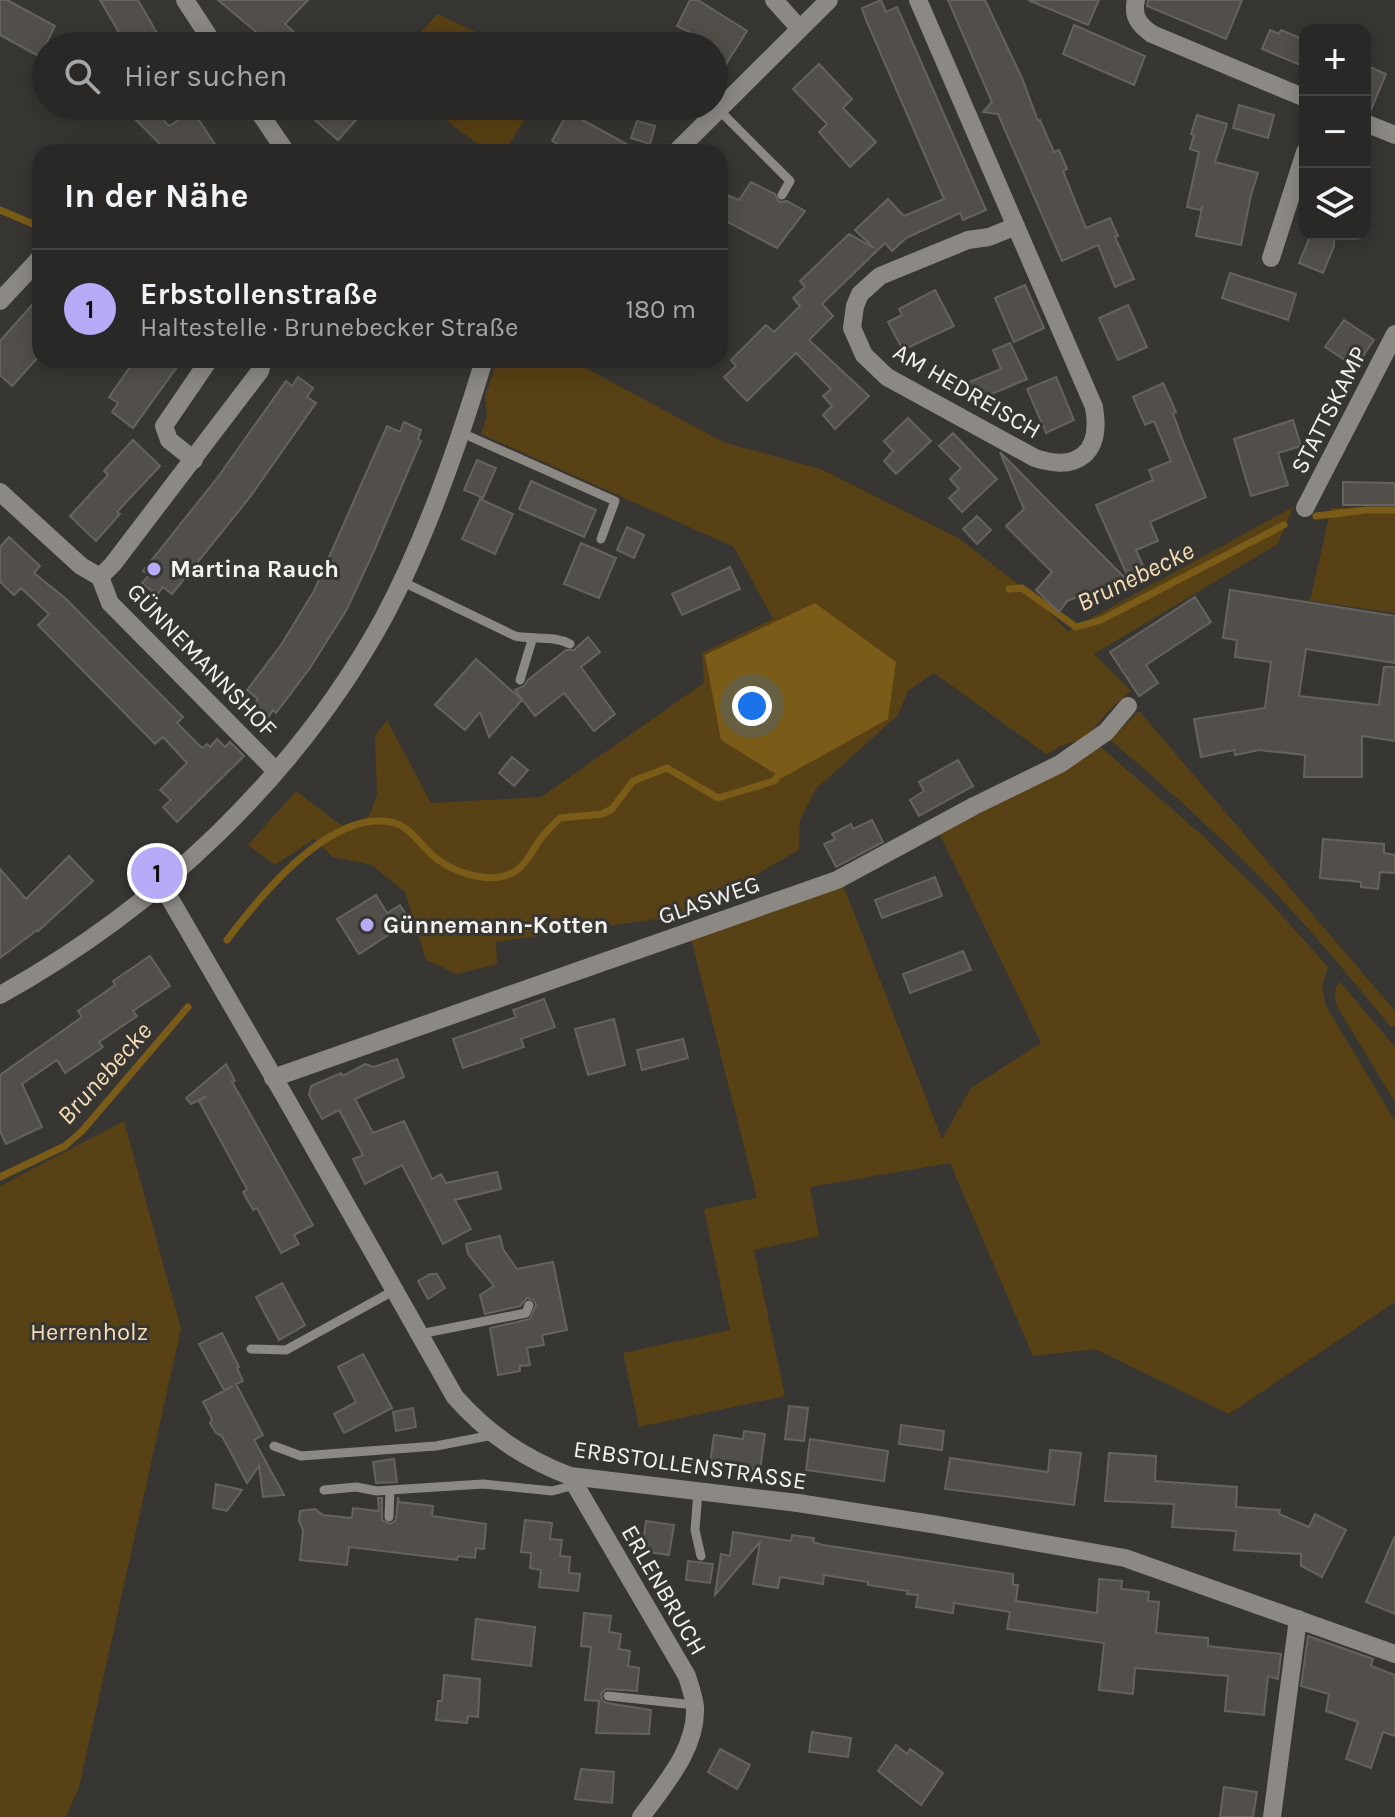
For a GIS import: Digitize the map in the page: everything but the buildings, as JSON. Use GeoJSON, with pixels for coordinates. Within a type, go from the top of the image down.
{"type":"FeatureCollection","features":[{"type":"Feature","properties":{"kind":"street"},"geometry":{"type":"LineString","coordinates":[[185,0],[206,32]]}},
{"type":"Feature","properties":{"kind":"street"},"geometry":{"type":"LineString","coordinates":[[774,0],[800,29]]}},
{"type":"Feature","properties":{"kind":"street"},"geometry":{"type":"LineString","coordinates":[[728,101],[829,0]]}},
{"type":"Feature","properties":{"kind":"street","name":"AM HEDREISCH"},"geometry":{"type":"LineString","coordinates":[[918,0],[1016,226],[1094,407],[1097,421],[1093,442],[1079,459],[1068,463],[1055,464],[1035,458],[887,377],[864,355],[852,328],[860,294],[880,276],[968,240],[989,237],[1016,226]]}},
{"type":"Feature","properties":{"kind":"street"},"geometry":{"type":"LineString","coordinates":[[1136,0],[1134,12],[1137,19],[1152,34],[1300,96]]}},
{"type":"Feature","properties":{"kind":"street"},"geometry":{"type":"LineString","coordinates":[[264,120],[281,144]]}},
{"type":"Feature","properties":{"kind":"street"},"geometry":{"type":"LineString","coordinates":[[684,144],[709,120]]}},
{"type":"Feature","properties":{"kind":"street"},"geometry":{"type":"LineString","coordinates":[[1371,125],[1395,135]]}},
{"type":"Feature","properties":{"kind":"street"},"geometry":{"type":"LineString","coordinates":[[1271,258],[1300,168]]}},
{"type":"Feature","properties":{"kind":"street"},"geometry":{"type":"LineString","coordinates":[[0,301],[32,267]]}},
{"type":"Feature","properties":{"kind":"street","name":"STATTSKAMP"},"geometry":{"type":"LineString","coordinates":[[1305,508],[1395,334]]}},
{"type":"Feature","properties":{"kind":"street"},"geometry":{"type":"LineString","coordinates":[[194,460],[169,440],[164,426],[204,368]]}},
{"type":"Feature","properties":{"kind":"street","name":"GÜNNEMANNSHOF"},"geometry":{"type":"LineString","coordinates":[[100,577],[194,460],[261,368]]}},
{"type":"Feature","properties":{"kind":"street"},"geometry":{"type":"LineString","coordinates":[[0,995],[92,939],[162,885],[276,771],[339,692],[384,617],[401,581],[462,433],[482,368]]}},
{"type":"Feature","properties":{"kind":"street","name":"GÜNNEMANNSHOF"},"geometry":{"type":"LineString","coordinates":[[0,492],[81,566],[100,577],[103,592],[110,603],[276,771]]}},
{"type":"Feature","properties":{"kind":"street","name":"GLASWEG"},"geometry":{"type":"LineString","coordinates":[[273,1078],[837,880],[974,806],[1060,764],[1106,732],[1128,706]]}},
{"type":"Feature","properties":{"kind":"street","name":"ERBSTOLLENSTRASSE"},"geometry":{"type":"LineString","coordinates":[[162,885],[455,1397],[480,1425],[509,1447],[572,1481],[698,1491],[845,1510],[1125,1558],[1395,1654]]}},
{"type":"Feature","properties":{"kind":"street","name":"ERLENBRUCH"},"geometry":{"type":"LineString","coordinates":[[572,1481],[687,1676],[695,1705]]}},
{"type":"Feature","properties":{"kind":"street"},"geometry":{"type":"LineString","coordinates":[[1272,1817],[1298,1619]]}},
{"type":"Feature","properties":{"kind":"street"},"geometry":{"type":"LineString","coordinates":[[641,1817],[685,1751],[693,1727],[695,1705]]}},
{"type":"Feature","properties":{"kind":"lane"},"geometry":{"type":"LineString","coordinates":[[728,119],[790,181],[782,195]]}},
{"type":"Feature","properties":{"kind":"lane"},"geometry":{"type":"LineString","coordinates":[[462,433],[615,501],[601,539]]}},
{"type":"Feature","properties":{"kind":"lane"},"geometry":{"type":"LineString","coordinates":[[401,581],[515,636],[532,640],[559,638],[570,644]]}},
{"type":"Feature","properties":{"kind":"lane"},"geometry":{"type":"LineString","coordinates":[[520,680],[532,640]]}},
{"type":"Feature","properties":{"kind":"lane"},"geometry":{"type":"LineString","coordinates":[[251,1349],[286,1350],[395,1290]]}},
{"type":"Feature","properties":{"kind":"lane"},"geometry":{"type":"LineString","coordinates":[[420,1334],[526,1313],[529,1305]]}},
{"type":"Feature","properties":{"kind":"lane"},"geometry":{"type":"LineString","coordinates":[[274,1446],[301,1456],[436,1446],[493,1435]]}},
{"type":"Feature","properties":{"kind":"lane"},"geometry":{"type":"LineString","coordinates":[[324,1490],[356,1487],[377,1491],[483,1484],[552,1491],[572,1481]]}},
{"type":"Feature","properties":{"kind":"lane"},"geometry":{"type":"LineString","coordinates":[[389,1517],[390,1490]]}},
{"type":"Feature","properties":{"kind":"lane"},"geometry":{"type":"LineString","coordinates":[[698,1491],[695,1530],[701,1556]]}},
{"type":"Feature","properties":{"kind":"lane"},"geometry":{"type":"LineString","coordinates":[[608,1696],[695,1705]]}},
{"type":"Feature","properties":{"kind":"green space"},"geometry":{"type":"Polygon","coordinates":[[[437,14],[476,32],[421,32],[437,14]]]}},
{"type":"Feature","properties":{"kind":"green space"},"geometry":{"type":"Polygon","coordinates":[[[446,120],[524,120],[509,144],[477,144],[446,120]]]}},
{"type":"Feature","properties":{"kind":"green space"},"geometry":{"type":"Polygon","coordinates":[[[494,368],[586,368],[723,442],[821,469],[958,538],[1025,589],[1068,631],[1293,507],[1278,544],[1094,654],[1131,691],[1108,711],[1086,738],[1046,754],[934,673],[908,691],[898,715],[816,789],[800,820],[799,850],[685,915],[496,942],[497,964],[457,974],[426,960],[405,892],[372,865],[333,857],[314,839],[275,865],[248,845],[296,791],[342,826],[369,816],[377,795],[375,736],[387,720],[431,803],[541,797],[704,683],[702,653],[773,619],[734,547],[481,434],[487,416],[485,397],[494,368]]]}},
{"type":"Feature","properties":{"kind":"green space"},"geometry":{"type":"Polygon","coordinates":[[[1395,507],[1395,613],[1310,601],[1331,508],[1395,507]]]}},
{"type":"Feature","properties":{"kind":"green space"},"geometry":{"type":"Polygon","coordinates":[[[1139,711],[1395,1011],[1395,1025],[1391,1027],[1308,929],[1252,869],[1183,803],[1110,740],[1139,711]]]}},
{"type":"Feature","properties":{"kind":"green space"},"geometry":{"type":"Polygon","coordinates":[[[1095,745],[1203,836],[1268,900],[1328,967],[1322,986],[1326,1006],[1395,1121],[1395,1302],[1229,1414],[1095,1349],[1033,1356],[950,1163],[810,1187],[819,1236],[754,1250],[785,1396],[639,1427],[623,1353],[730,1330],[704,1209],[757,1198],[691,938],[843,885],[942,1139],[971,1088],[1041,1043],[939,833],[1095,745]]]}},
{"type":"Feature","properties":{"kind":"green space"},"geometry":{"type":"Polygon","coordinates":[[[1340,982],[1395,1047],[1395,1102],[1338,1008],[1335,991],[1340,982]]]}},
{"type":"Feature","properties":{"kind":"green space","name":"Herrenholz"},"geometry":{"type":"Polygon","coordinates":[[[124,1121],[181,1329],[79,1787],[66,1817],[0,1817],[0,1186],[124,1121]]]}},
{"type":"Feature","properties":{"kind":"shaded area"},"geometry":{"type":"Polygon","coordinates":[[[815,603],[896,662],[888,719],[782,778],[721,740],[705,655],[815,603]]]}},
{"type":"Feature","properties":{"kind":"waterway"},"geometry":{"type":"LineString","coordinates":[[0,210],[32,224]]}},
{"type":"Feature","properties":{"kind":"waterway","name":"Brunebecke"},"geometry":{"type":"LineString","coordinates":[[1316,516],[1395,510]]}},
{"type":"Feature","properties":{"kind":"waterway","name":"Brunebecke"},"geometry":{"type":"LineString","coordinates":[[1009,589],[1022,588],[1076,627],[1101,620],[1284,525]]}},
{"type":"Feature","properties":{"kind":"waterway","name":"Brunebecke"},"geometry":{"type":"LineString","coordinates":[[227,940],[258,901],[299,859],[346,828],[371,822],[395,823],[407,829],[445,864],[476,876],[498,877],[521,867],[560,818],[602,814],[612,809],[633,781],[667,768],[718,798],[774,781],[783,770]]}},
{"type":"Feature","properties":{"kind":"waterway","name":"Brunebecke"},"geometry":{"type":"LineString","coordinates":[[0,1177],[65,1146],[82,1131],[188,1007]]}},
{"type":"Feature","properties":{"kind":"place","name":"Martina Rauch"},"geometry":{"type":"Point","coordinates":[154,569]}},
{"type":"Feature","properties":{"kind":"place","name":"Erbstollenstraße"},"geometry":{"type":"Point","coordinates":[157,873]}},
{"type":"Feature","properties":{"kind":"place","name":"Günnemann-Kotten"},"geometry":{"type":"Point","coordinates":[367,925]}}]}
